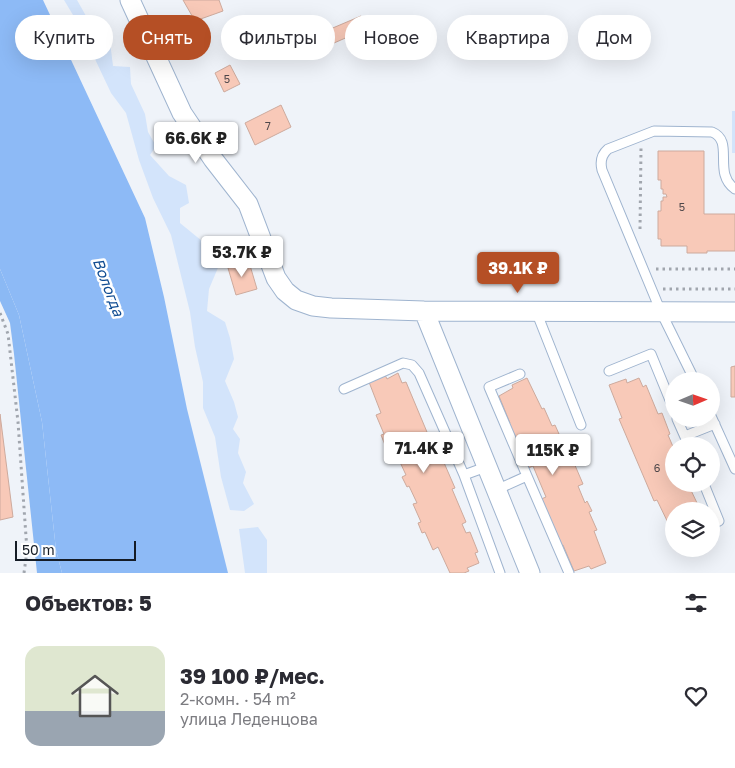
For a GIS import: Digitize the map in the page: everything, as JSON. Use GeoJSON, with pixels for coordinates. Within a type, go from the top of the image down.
{"type":"FeatureCollection","features":[{"type":"Feature","properties":{"kind":"street"},"geometry":{"type":"LineString","coordinates":[[130,0],[182,113],[213,159],[248,204],[276,278],[285,291],[296,300],[313,306],[331,308],[424,311],[735,312]]}},
{"type":"Feature","properties":{"kind":"street"},"geometry":{"type":"LineString","coordinates":[[424,311],[530,573]]}},
{"type":"Feature","properties":{"kind":"lane"},"geometry":{"type":"LineString","coordinates":[[691,372],[661,312],[601,165],[602,156],[608,149],[654,131],[708,131],[716,133],[724,144],[724,174],[729,184],[735,189]]}},
{"type":"Feature","properties":{"kind":"lane"},"geometry":{"type":"LineString","coordinates":[[536,311],[581,425]]}},
{"type":"Feature","properties":{"kind":"lane"},"geometry":{"type":"LineString","coordinates":[[609,372],[651,354],[665,388]]}},
{"type":"Feature","properties":{"kind":"lane"},"geometry":{"type":"LineString","coordinates":[[344,389],[403,363],[412,365],[419,373],[464,475],[500,573]]}},
{"type":"Feature","properties":{"kind":"lane"},"geometry":{"type":"LineString","coordinates":[[520,374],[489,387],[569,573]]}},
{"type":"Feature","properties":{"kind":"lane"},"geometry":{"type":"LineString","coordinates":[[682,428],[685,436],[699,428]]}},
{"type":"Feature","properties":{"kind":"lane"},"geometry":{"type":"LineString","coordinates":[[717,428],[735,469]]}},
{"type":"Feature","properties":{"kind":"lane"},"geometry":{"type":"LineString","coordinates":[[464,475],[486,467]]}},
{"type":"Feature","properties":{"kind":"lane"},"geometry":{"type":"LineString","coordinates":[[496,490],[527,476]]}},
{"type":"Feature","properties":{"kind":"path"},"geometry":{"type":"LineString","coordinates":[[640,136],[640,233]]}},
{"type":"Feature","properties":{"kind":"path"},"geometry":{"type":"LineString","coordinates":[[652,268],[735,269]]}},
{"type":"Feature","properties":{"kind":"path"},"geometry":{"type":"LineString","coordinates":[[661,289],[735,289]]}},
{"type":"Feature","properties":{"kind":"path"},"geometry":{"type":"LineString","coordinates":[[0,313],[8,334],[18,422],[27,551],[24,573]]}},
{"type":"Feature","properties":{"kind":"shaded area"},"geometry":{"type":"Polygon","coordinates":[[[64,0],[77,0],[85,15],[73,15],[64,0]]]}},
{"type":"Feature","properties":{"kind":"shaded area"},"geometry":{"type":"Polygon","coordinates":[[[95,60],[112,60],[113,66],[130,67],[131,84],[145,114],[148,132],[156,146],[150,155],[169,176],[186,185],[189,203],[180,208],[180,223],[213,250],[220,263],[209,289],[207,311],[225,322],[234,359],[225,381],[238,417],[233,429],[240,439],[238,453],[246,472],[243,483],[254,504],[244,511],[230,510],[221,477],[215,437],[203,408],[203,382],[190,312],[171,235],[153,198],[139,160],[126,113],[111,93],[95,60]]]}},
{"type":"Feature","properties":{"kind":"shaded area"},"geometry":{"type":"Polygon","coordinates":[[[732,111],[735,111],[735,153],[732,153],[732,111]]]}},
{"type":"Feature","properties":{"kind":"shaded area"},"geometry":{"type":"Polygon","coordinates":[[[0,269],[19,315],[42,422],[56,550],[62,573],[37,573],[10,323],[0,301],[0,269]]]}},
{"type":"Feature","properties":{"kind":"shaded area"},"geometry":{"type":"Polygon","coordinates":[[[258,527],[267,540],[267,573],[245,573],[239,529],[258,527]]]}},
{"type":"Feature","properties":{"kind":"water","name":"Вологда"},"geometry":{"type":"Polygon","coordinates":[[[0,0],[43,0],[50,15],[15,15],[15,60],[71,60],[145,218],[164,297],[187,409],[228,573],[62,573],[56,550],[42,422],[19,315],[0,269],[0,0]]]}},
{"type":"Feature","properties":{"kind":"building"},"geometry":{"type":"Polygon","coordinates":[[[183,0],[219,0],[223,11],[211,15],[192,15],[183,0]]]}},
{"type":"Feature","properties":{"kind":"building"},"geometry":{"type":"Polygon","coordinates":[[[345,23],[345,38],[335,43],[335,27],[345,23]]]}},
{"type":"Feature","properties":{"kind":"building"},"geometry":{"type":"Polygon","coordinates":[[[230,65],[240,84],[224,92],[215,73],[230,65]]]}},
{"type":"Feature","properties":{"kind":"building"},"geometry":{"type":"Polygon","coordinates":[[[281,105],[291,127],[255,145],[245,123],[281,105]]]}},
{"type":"Feature","properties":{"kind":"building"},"geometry":{"type":"Polygon","coordinates":[[[658,151],[704,151],[704,214],[735,214],[735,251],[687,253],[687,246],[661,246],[661,239],[658,239],[658,211],[661,211],[663,197],[667,197],[666,194],[663,194],[663,189],[661,189],[661,180],[658,180],[658,151]]]}},
{"type":"Feature","properties":{"kind":"building"},"geometry":{"type":"Polygon","coordinates":[[[249,262],[257,289],[236,295],[228,268],[249,262]]]}},
{"type":"Feature","properties":{"kind":"building"},"geometry":{"type":"Polygon","coordinates":[[[735,366],[735,397],[731,397],[731,367],[735,366]]]}},
{"type":"Feature","properties":{"kind":"building"},"geometry":{"type":"Polygon","coordinates":[[[398,373],[402,383],[406,382],[432,444],[435,442],[455,488],[452,489],[466,522],[462,524],[466,533],[470,532],[478,552],[475,553],[479,563],[467,568],[469,571],[464,573],[450,573],[438,547],[433,550],[425,532],[422,533],[418,523],[421,522],[413,504],[417,503],[409,486],[407,487],[402,477],[406,475],[399,460],[396,461],[388,443],[385,445],[381,435],[384,434],[376,415],[381,413],[369,382],[385,375],[387,379],[398,373]]]}},
{"type":"Feature","properties":{"kind":"building"},"geometry":{"type":"Polygon","coordinates":[[[527,378],[552,426],[555,425],[559,434],[556,436],[563,451],[568,449],[583,484],[578,486],[585,503],[587,501],[592,511],[589,512],[597,530],[594,531],[606,563],[591,569],[589,566],[574,571],[563,545],[559,546],[539,500],[546,497],[533,466],[526,469],[507,424],[510,423],[499,396],[513,388],[512,385],[527,378]]]}},
{"type":"Feature","properties":{"kind":"building"},"geometry":{"type":"Polygon","coordinates":[[[639,378],[643,387],[646,385],[658,414],[662,413],[665,428],[668,428],[670,434],[668,435],[669,437],[665,437],[665,492],[692,492],[697,502],[665,502],[665,517],[657,500],[654,501],[619,419],[622,418],[609,385],[626,379],[627,383],[639,378]]]}},
{"type":"Feature","properties":{"kind":"building"},"geometry":{"type":"Polygon","coordinates":[[[0,414],[13,517],[0,520],[0,414]]]}}]}
